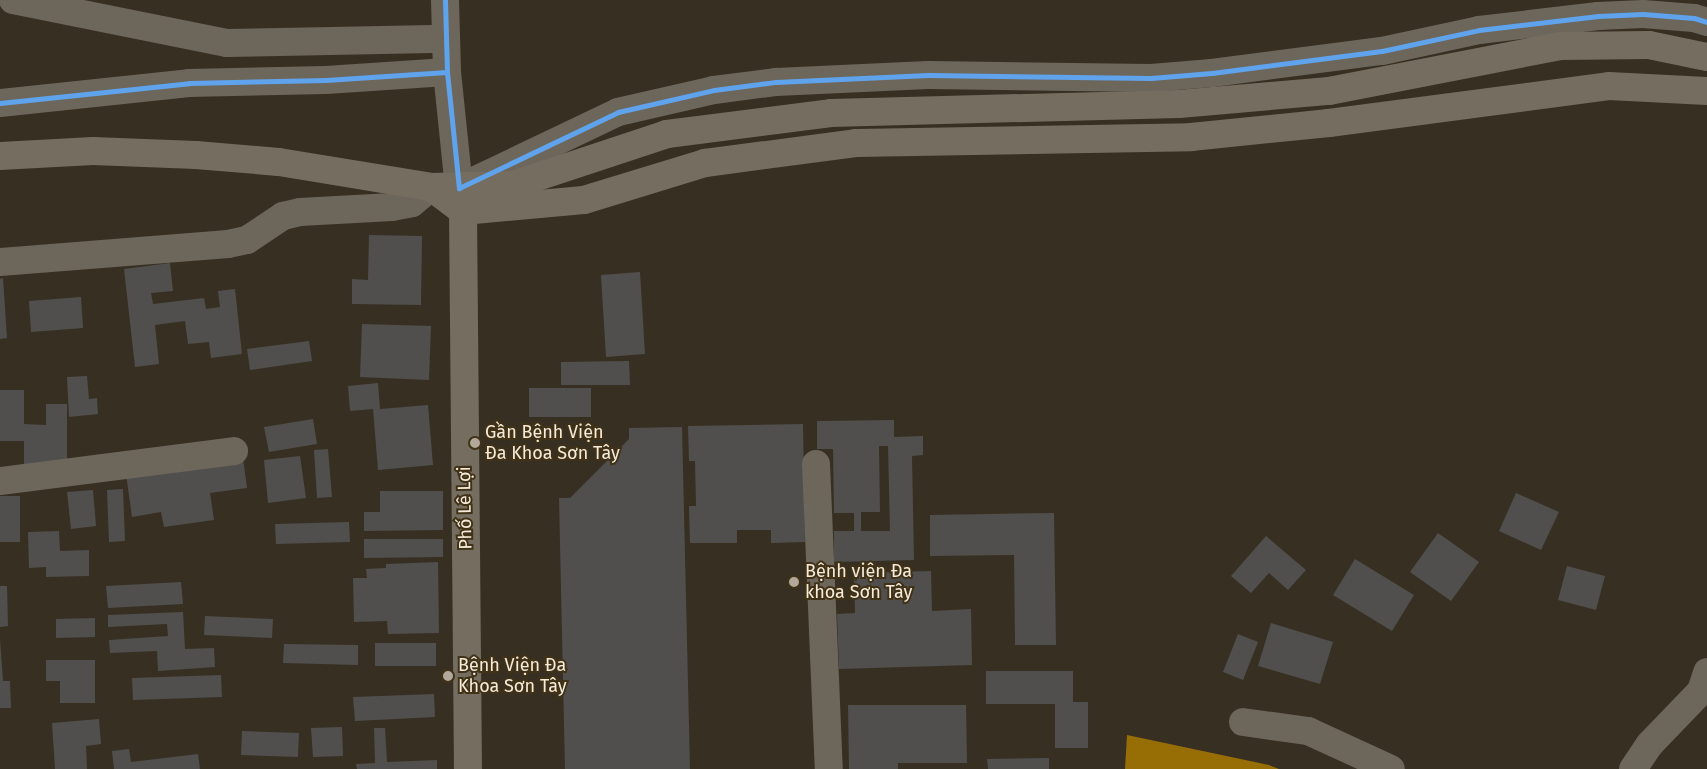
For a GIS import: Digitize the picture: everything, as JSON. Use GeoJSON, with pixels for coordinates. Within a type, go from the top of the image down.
{"type":"FeatureCollection","features":[{"type":"Feature","properties":{"kind":"main road"},"geometry":{"type":"LineString","coordinates":[[461,199],[520,184],[667,134],[831,113],[1179,104],[1310,92],[1561,46],[1649,45],[1707,57]]}},
{"type":"Feature","properties":{"kind":"main road"},"geometry":{"type":"LineString","coordinates":[[0,156],[93,151],[196,155],[279,162],[431,187],[461,199],[584,200],[705,163],[856,143],[1191,137],[1329,123],[1609,86],[1707,91]]}},
{"type":"Feature","properties":{"kind":"main road","name":"Phố Lê Lợi"},"geometry":{"type":"LineString","coordinates":[[461,199],[468,769]]}},
{"type":"Feature","properties":{"kind":"street"},"geometry":{"type":"LineString","coordinates":[[13,0],[227,43],[445,39]]}},
{"type":"Feature","properties":{"kind":"street"},"geometry":{"type":"LineString","coordinates":[[445,0],[447,72],[461,199],[618,112],[714,90],[776,82],[928,75],[1151,78],[1212,73],[1382,51],[1479,30],[1598,16],[1643,14],[1694,18],[1707,22]]}},
{"type":"Feature","properties":{"kind":"street"},"geometry":{"type":"LineString","coordinates":[[0,103],[189,83],[326,80],[447,72]]}},
{"type":"Feature","properties":{"kind":"street"},"geometry":{"type":"LineString","coordinates":[[0,262],[228,244],[248,240],[283,216],[300,212],[392,207],[412,203],[431,187]]}},
{"type":"Feature","properties":{"kind":"street"},"geometry":{"type":"LineString","coordinates":[[0,481],[234,452]]}},
{"type":"Feature","properties":{"kind":"street"},"geometry":{"type":"LineString","coordinates":[[816,464],[829,769]]}},
{"type":"Feature","properties":{"kind":"street"},"geometry":{"type":"LineString","coordinates":[[1633,769],[1650,744],[1701,691],[1707,672]]}},
{"type":"Feature","properties":{"kind":"street"},"geometry":{"type":"LineString","coordinates":[[1243,722],[1308,731],[1391,769]]}},
{"type":"Feature","properties":{"kind":"shaded area"},"geometry":{"type":"Polygon","coordinates":[[[1127,735],[1269,765],[1279,769],[1125,769],[1127,735]]]}},
{"type":"Feature","properties":{"kind":"building"},"geometry":{"type":"Polygon","coordinates":[[[369,235],[422,236],[421,305],[352,304],[352,279],[368,280],[369,235]]]}},
{"type":"Feature","properties":{"kind":"building"},"geometry":{"type":"Polygon","coordinates":[[[170,263],[173,291],[151,293],[153,304],[204,298],[206,309],[220,307],[218,291],[235,289],[242,354],[211,358],[209,342],[188,344],[185,321],[155,325],[159,364],[135,367],[124,269],[170,263]]]}},
{"type":"Feature","properties":{"kind":"building"},"geometry":{"type":"Polygon","coordinates":[[[640,272],[645,354],[606,357],[601,275],[640,272]]]}},
{"type":"Feature","properties":{"kind":"building"},"geometry":{"type":"Polygon","coordinates":[[[3,278],[7,338],[0,339],[0,279],[3,278]]]}},
{"type":"Feature","properties":{"kind":"building"},"geometry":{"type":"Polygon","coordinates":[[[81,297],[83,328],[31,332],[29,301],[81,297]]]}},
{"type":"Feature","properties":{"kind":"building"},"geometry":{"type":"Polygon","coordinates":[[[362,324],[431,326],[429,380],[360,377],[362,324]]]}},
{"type":"Feature","properties":{"kind":"building"},"geometry":{"type":"Polygon","coordinates":[[[309,341],[312,361],[250,370],[247,349],[309,341]]]}},
{"type":"Feature","properties":{"kind":"building"},"geometry":{"type":"Polygon","coordinates":[[[629,361],[630,385],[561,385],[561,362],[629,361]]]}},
{"type":"Feature","properties":{"kind":"building"},"geometry":{"type":"Polygon","coordinates":[[[87,376],[89,399],[97,398],[98,414],[69,417],[67,377],[87,376]]]}},
{"type":"Feature","properties":{"kind":"building"},"geometry":{"type":"Polygon","coordinates":[[[378,383],[380,409],[428,405],[433,465],[378,470],[373,409],[350,411],[348,386],[378,383]]]}},
{"type":"Feature","properties":{"kind":"building"},"geometry":{"type":"Polygon","coordinates":[[[529,388],[591,388],[591,417],[529,417],[529,388]]]}},
{"type":"Feature","properties":{"kind":"building"},"geometry":{"type":"Polygon","coordinates":[[[0,390],[24,390],[24,424],[46,425],[46,404],[67,404],[67,467],[24,467],[24,441],[0,441],[0,390]]]}},
{"type":"Feature","properties":{"kind":"building"},"geometry":{"type":"Polygon","coordinates":[[[313,419],[317,444],[269,452],[264,427],[313,419]]]}},
{"type":"Feature","properties":{"kind":"building"},"geometry":{"type":"Polygon","coordinates":[[[894,420],[894,437],[923,436],[923,455],[912,456],[914,560],[834,562],[834,531],[854,531],[854,513],[834,513],[833,449],[817,449],[817,421],[894,420]],[[879,446],[880,512],[861,512],[861,531],[890,531],[888,446],[879,446]]]}},
{"type":"Feature","properties":{"kind":"building"},"geometry":{"type":"Polygon","coordinates":[[[803,424],[805,542],[771,543],[771,530],[737,530],[737,543],[690,543],[689,506],[696,506],[695,461],[689,461],[688,426],[803,424]]]}},
{"type":"Feature","properties":{"kind":"building"},"geometry":{"type":"Polygon","coordinates":[[[682,427],[690,769],[565,769],[559,498],[570,498],[629,439],[629,428],[682,427]]]}},
{"type":"Feature","properties":{"kind":"building"},"geometry":{"type":"Polygon","coordinates":[[[328,449],[332,497],[317,498],[314,450],[328,449]]]}},
{"type":"Feature","properties":{"kind":"building"},"geometry":{"type":"Polygon","coordinates":[[[300,456],[306,498],[268,503],[264,460],[300,456]]]}},
{"type":"Feature","properties":{"kind":"building"},"geometry":{"type":"Polygon","coordinates":[[[243,458],[247,488],[210,493],[214,520],[164,527],[161,512],[132,517],[126,474],[243,458]]]}},
{"type":"Feature","properties":{"kind":"building"},"geometry":{"type":"Polygon","coordinates":[[[123,489],[125,541],[109,542],[107,490],[123,489]]]}},
{"type":"Feature","properties":{"kind":"building"},"geometry":{"type":"Polygon","coordinates":[[[93,490],[96,526],[71,529],[67,492],[93,490]]]}},
{"type":"Feature","properties":{"kind":"building"},"geometry":{"type":"Polygon","coordinates":[[[380,491],[443,491],[443,530],[364,531],[364,512],[380,512],[380,491]]]}},
{"type":"Feature","properties":{"kind":"building"},"geometry":{"type":"Polygon","coordinates":[[[1516,493],[1559,512],[1541,550],[1499,531],[1516,493]]]}},
{"type":"Feature","properties":{"kind":"building"},"geometry":{"type":"Polygon","coordinates":[[[0,496],[20,496],[20,542],[0,542],[0,496]]]}},
{"type":"Feature","properties":{"kind":"building"},"geometry":{"type":"Polygon","coordinates":[[[1054,513],[1056,645],[1015,645],[1014,555],[930,556],[930,515],[1054,513]]]}},
{"type":"Feature","properties":{"kind":"building"},"geometry":{"type":"Polygon","coordinates":[[[349,522],[350,542],[276,544],[275,524],[349,522]]]}},
{"type":"Feature","properties":{"kind":"building"},"geometry":{"type":"Polygon","coordinates":[[[59,531],[60,551],[89,550],[89,576],[46,577],[46,567],[29,568],[28,532],[59,531]]]}},
{"type":"Feature","properties":{"kind":"building"},"geometry":{"type":"Polygon","coordinates":[[[1438,533],[1479,562],[1451,601],[1410,572],[1438,533]]]}},
{"type":"Feature","properties":{"kind":"building"},"geometry":{"type":"Polygon","coordinates":[[[1266,536],[1306,570],[1288,590],[1269,573],[1251,593],[1231,576],[1266,536]]]}},
{"type":"Feature","properties":{"kind":"building"},"geometry":{"type":"Polygon","coordinates":[[[364,539],[443,539],[443,557],[364,558],[364,539]]]}},
{"type":"Feature","properties":{"kind":"building"},"geometry":{"type":"Polygon","coordinates":[[[1355,559],[1414,595],[1392,631],[1333,595],[1355,559]]]}},
{"type":"Feature","properties":{"kind":"building"},"geometry":{"type":"Polygon","coordinates":[[[438,562],[439,633],[388,634],[387,621],[354,622],[353,578],[367,578],[366,569],[386,568],[386,564],[438,562]]]}},
{"type":"Feature","properties":{"kind":"building"},"geometry":{"type":"Polygon","coordinates":[[[1567,566],[1605,576],[1596,610],[1558,600],[1567,566]]]}},
{"type":"Feature","properties":{"kind":"building"},"geometry":{"type":"Polygon","coordinates":[[[931,571],[932,611],[971,609],[972,665],[839,669],[837,614],[855,613],[854,573],[931,571]]]}},
{"type":"Feature","properties":{"kind":"building"},"geometry":{"type":"Polygon","coordinates":[[[181,582],[183,604],[108,608],[106,586],[181,582]]]}},
{"type":"Feature","properties":{"kind":"building"},"geometry":{"type":"Polygon","coordinates":[[[0,586],[7,586],[8,626],[0,627],[0,586]]]}},
{"type":"Feature","properties":{"kind":"building"},"geometry":{"type":"Polygon","coordinates":[[[183,612],[185,649],[214,648],[215,667],[158,671],[157,651],[110,653],[109,640],[168,636],[167,624],[108,627],[108,615],[183,612]]]}},
{"type":"Feature","properties":{"kind":"building"},"geometry":{"type":"Polygon","coordinates":[[[205,616],[273,619],[272,638],[204,635],[205,616]]]}},
{"type":"Feature","properties":{"kind":"building"},"geometry":{"type":"Polygon","coordinates":[[[95,618],[95,637],[56,638],[56,619],[95,618]]]}},
{"type":"Feature","properties":{"kind":"building"},"geometry":{"type":"Polygon","coordinates":[[[1271,623],[1333,642],[1320,684],[1258,666],[1271,623]]]}},
{"type":"Feature","properties":{"kind":"building"},"geometry":{"type":"Polygon","coordinates":[[[1238,634],[1258,642],[1243,680],[1223,672],[1238,634]]]}},
{"type":"Feature","properties":{"kind":"building"},"geometry":{"type":"Polygon","coordinates":[[[0,639],[3,681],[10,681],[11,708],[0,708],[0,639]]]}},
{"type":"Feature","properties":{"kind":"building"},"geometry":{"type":"Polygon","coordinates":[[[375,643],[436,643],[436,666],[375,666],[375,643]]]}},
{"type":"Feature","properties":{"kind":"building"},"geometry":{"type":"Polygon","coordinates":[[[284,644],[358,645],[358,665],[283,663],[284,644]]]}},
{"type":"Feature","properties":{"kind":"building"},"geometry":{"type":"Polygon","coordinates":[[[46,660],[95,660],[95,703],[60,703],[60,681],[46,681],[46,660]]]}},
{"type":"Feature","properties":{"kind":"building"},"geometry":{"type":"Polygon","coordinates":[[[986,671],[1073,671],[1073,702],[1088,702],[1088,748],[1055,748],[1055,704],[986,704],[986,671]]]}},
{"type":"Feature","properties":{"kind":"building"},"geometry":{"type":"Polygon","coordinates":[[[221,675],[222,697],[133,700],[132,678],[221,675]]]}},
{"type":"Feature","properties":{"kind":"building"},"geometry":{"type":"Polygon","coordinates":[[[434,694],[435,717],[355,721],[353,697],[434,694]]]}},
{"type":"Feature","properties":{"kind":"building"},"geometry":{"type":"Polygon","coordinates":[[[848,705],[966,705],[967,763],[898,763],[898,769],[849,769],[848,705]]]}},
{"type":"Feature","properties":{"kind":"building"},"geometry":{"type":"Polygon","coordinates":[[[99,719],[101,744],[86,746],[87,769],[55,769],[52,723],[99,719]]]}},
{"type":"Feature","properties":{"kind":"building"},"geometry":{"type":"Polygon","coordinates":[[[342,727],[343,756],[313,757],[311,728],[342,727]]]}},
{"type":"Feature","properties":{"kind":"building"},"geometry":{"type":"Polygon","coordinates":[[[374,728],[385,728],[387,762],[437,760],[437,769],[357,769],[356,764],[375,763],[374,728]]]}},
{"type":"Feature","properties":{"kind":"building"},"geometry":{"type":"Polygon","coordinates":[[[242,731],[299,733],[298,757],[241,755],[242,731]]]}},
{"type":"Feature","properties":{"kind":"building"},"geometry":{"type":"Polygon","coordinates":[[[129,749],[131,762],[198,754],[200,769],[114,769],[112,751],[129,749]]]}},
{"type":"Feature","properties":{"kind":"building"},"geometry":{"type":"Polygon","coordinates":[[[1049,758],[1049,769],[988,769],[987,759],[1049,758]]]}},
{"type":"Feature","properties":{"kind":"cycle path"},"geometry":{"type":"LineString","coordinates":[[445,0],[447,72],[459,188],[618,112],[714,90],[776,82],[928,75],[1151,78],[1212,73],[1382,51],[1479,30],[1598,16],[1643,14],[1694,18],[1707,22]]}},
{"type":"Feature","properties":{"kind":"cycle path"},"geometry":{"type":"LineString","coordinates":[[0,103],[189,83],[326,80],[447,72]]}},
{"type":"Feature","properties":{"kind":"place","name":"Gần Bệnh Viện Đa Khoa Sơn Tây"},"geometry":{"type":"Point","coordinates":[475,443]}},
{"type":"Feature","properties":{"kind":"place","name":"Bệnh viện Đa khoa Sơn Tây"},"geometry":{"type":"Point","coordinates":[794,582]}},
{"type":"Feature","properties":{"kind":"place","name":"Bệnh Viện Đa Khoa Sơn Tây"},"geometry":{"type":"Point","coordinates":[448,676]}}]}
